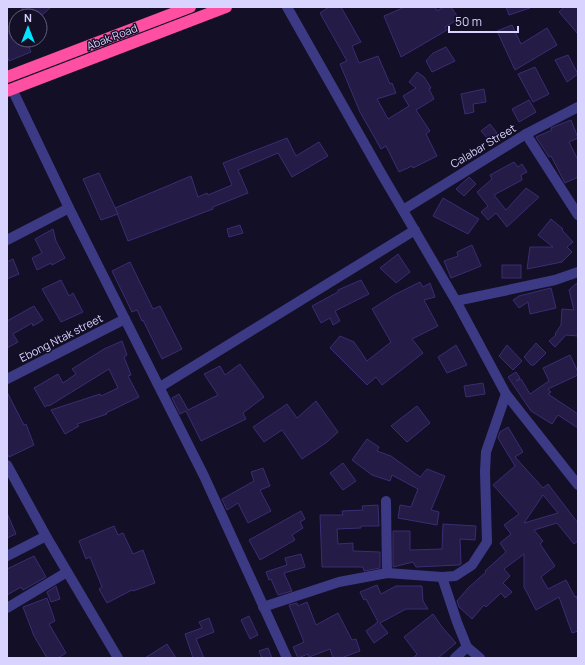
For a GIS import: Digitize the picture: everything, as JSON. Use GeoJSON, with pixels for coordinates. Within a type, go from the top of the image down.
{"type":"FeatureCollection","features":[{"type":"Feature","properties":{"kind":"highway","name":"Abak Road"},"geometry":{"type":"LineString","coordinates":[[9,86],[190,7]]}},
{"type":"Feature","properties":{"kind":"highway","name":"Abak Road"},"geometry":{"type":"LineString","coordinates":[[9,86],[226,7]]}},
{"type":"Feature","properties":{"kind":"street"},"geometry":{"type":"LineString","coordinates":[[287,7],[456,301],[506,394],[578,485]]}},
{"type":"Feature","properties":{"kind":"street"},"geometry":{"type":"LineString","coordinates":[[9,86],[204,476],[287,658]]}},
{"type":"Feature","properties":{"kind":"street","name":"Calabar Street"},"geometry":{"type":"LineString","coordinates":[[403,210],[526,134],[578,107]]}},
{"type":"Feature","properties":{"kind":"street"},"geometry":{"type":"LineString","coordinates":[[526,134],[578,215]]}},
{"type":"Feature","properties":{"kind":"street"},"geometry":{"type":"LineString","coordinates":[[7,240],[69,208]]}},
{"type":"Feature","properties":{"kind":"street"},"geometry":{"type":"LineString","coordinates":[[160,387],[415,230]]}},
{"type":"Feature","properties":{"kind":"street"},"geometry":{"type":"LineString","coordinates":[[456,301],[555,280],[578,272]]}},
{"type":"Feature","properties":{"kind":"street","name":"Ebong Ntak street"},"geometry":{"type":"LineString","coordinates":[[7,379],[126,319]]}},
{"type":"Feature","properties":{"kind":"street"},"geometry":{"type":"LineString","coordinates":[[263,607],[339,582],[387,573],[442,577],[455,576],[472,565],[486,542],[486,452],[506,394]]}},
{"type":"Feature","properties":{"kind":"street"},"geometry":{"type":"LineString","coordinates":[[7,465],[46,536],[118,658]]}},
{"type":"Feature","properties":{"kind":"street"},"geometry":{"type":"LineString","coordinates":[[386,501],[387,573]]}},
{"type":"Feature","properties":{"kind":"street"},"geometry":{"type":"LineString","coordinates":[[7,556],[46,536]]}},
{"type":"Feature","properties":{"kind":"street"},"geometry":{"type":"LineString","coordinates":[[7,608],[67,572]]}},
{"type":"Feature","properties":{"kind":"street"},"geometry":{"type":"LineString","coordinates":[[442,577],[467,647],[480,658]]}},
{"type":"Feature","properties":{"kind":"street"},"geometry":{"type":"LineString","coordinates":[[455,658],[467,647]]}},
{"type":"Feature","properties":{"kind":"building"},"geometry":{"type":"Polygon","coordinates":[[[51,7],[48,10],[48,8],[22,8],[51,7]]]}},
{"type":"Feature","properties":{"kind":"building"},"geometry":{"type":"Polygon","coordinates":[[[329,7],[341,7],[361,42],[352,46],[359,63],[378,56],[390,84],[392,83],[396,93],[377,99],[388,119],[409,106],[403,96],[416,88],[409,82],[417,72],[424,77],[431,88],[429,89],[434,99],[416,110],[430,131],[426,134],[437,156],[413,168],[412,166],[399,172],[386,146],[381,149],[360,112],[340,64],[347,61],[320,13],[329,7]]]}},
{"type":"Feature","properties":{"kind":"building"},"geometry":{"type":"Polygon","coordinates":[[[405,7],[435,7],[437,11],[444,7],[451,7],[459,19],[445,27],[447,30],[401,57],[384,16],[405,7]]]}},
{"type":"Feature","properties":{"kind":"building"},"geometry":{"type":"Polygon","coordinates":[[[506,7],[530,7],[530,8],[509,15],[506,7]]]}},
{"type":"Feature","properties":{"kind":"building"},"geometry":{"type":"Polygon","coordinates":[[[564,7],[578,7],[578,34],[559,12],[564,7]]]}},
{"type":"Feature","properties":{"kind":"building"},"geometry":{"type":"Polygon","coordinates":[[[512,25],[521,44],[547,28],[557,45],[515,70],[497,31],[512,25]]]}},
{"type":"Feature","properties":{"kind":"building"},"geometry":{"type":"Polygon","coordinates":[[[7,32],[8,48],[29,48],[31,52],[9,61],[7,55],[7,32]]]}},
{"type":"Feature","properties":{"kind":"building"},"geometry":{"type":"Polygon","coordinates":[[[446,47],[455,61],[432,72],[426,61],[433,53],[446,47]]]}},
{"type":"Feature","properties":{"kind":"building"},"geometry":{"type":"Polygon","coordinates":[[[568,55],[578,74],[567,82],[555,60],[568,55]]]}},
{"type":"Feature","properties":{"kind":"building"},"geometry":{"type":"Polygon","coordinates":[[[535,67],[549,94],[533,102],[518,74],[535,67]]]}},
{"type":"Feature","properties":{"kind":"building"},"geometry":{"type":"Polygon","coordinates":[[[484,89],[486,102],[473,104],[474,112],[465,114],[461,94],[484,89]]]}},
{"type":"Feature","properties":{"kind":"building"},"geometry":{"type":"Polygon","coordinates":[[[529,100],[536,112],[519,122],[512,109],[529,100]]]}},
{"type":"Feature","properties":{"kind":"building"},"geometry":{"type":"Polygon","coordinates":[[[571,120],[578,138],[569,142],[578,160],[578,177],[565,183],[551,156],[549,157],[536,137],[552,130],[551,128],[571,120]]]}},
{"type":"Feature","properties":{"kind":"building"},"geometry":{"type":"Polygon","coordinates":[[[490,124],[497,133],[489,140],[481,131],[490,124]]]}},
{"type":"Feature","properties":{"kind":"building"},"geometry":{"type":"Polygon","coordinates":[[[287,138],[296,156],[319,142],[328,156],[292,177],[278,153],[238,170],[248,193],[213,207],[213,209],[128,241],[115,208],[191,176],[198,197],[207,193],[208,195],[232,185],[223,163],[287,138]]]}},
{"type":"Feature","properties":{"kind":"building"},"geometry":{"type":"Polygon","coordinates":[[[514,162],[518,167],[522,164],[527,172],[521,175],[522,180],[494,195],[506,210],[526,188],[539,197],[507,227],[496,213],[488,220],[481,212],[488,206],[477,192],[492,179],[490,175],[514,162]]]}},
{"type":"Feature","properties":{"kind":"building"},"geometry":{"type":"Polygon","coordinates":[[[99,173],[118,214],[101,220],[83,179],[99,173]]]}},
{"type":"Feature","properties":{"kind":"building"},"geometry":{"type":"Polygon","coordinates":[[[469,177],[476,184],[464,196],[456,189],[469,177]]]}},
{"type":"Feature","properties":{"kind":"building"},"geometry":{"type":"Polygon","coordinates":[[[443,198],[479,219],[468,234],[433,216],[443,198]]]}},
{"type":"Feature","properties":{"kind":"building"},"geometry":{"type":"Polygon","coordinates":[[[551,219],[563,229],[562,230],[573,242],[567,247],[572,252],[562,262],[527,269],[530,247],[553,247],[538,235],[551,219]]]}},
{"type":"Feature","properties":{"kind":"building"},"geometry":{"type":"Polygon","coordinates":[[[240,225],[243,233],[229,237],[227,229],[240,225]]]}},
{"type":"Feature","properties":{"kind":"building"},"geometry":{"type":"Polygon","coordinates":[[[53,229],[56,241],[65,258],[52,265],[51,263],[37,270],[32,258],[42,253],[35,239],[53,229]]]}},
{"type":"Feature","properties":{"kind":"building"},"geometry":{"type":"Polygon","coordinates":[[[472,245],[481,266],[451,278],[444,261],[458,256],[457,252],[472,245]]]}},
{"type":"Feature","properties":{"kind":"building"},"geometry":{"type":"Polygon","coordinates":[[[398,254],[410,272],[396,283],[380,268],[398,254]]]}},
{"type":"Feature","properties":{"kind":"building"},"geometry":{"type":"Polygon","coordinates":[[[13,259],[19,274],[7,279],[7,262],[13,259]]]}},
{"type":"Feature","properties":{"kind":"building"},"geometry":{"type":"Polygon","coordinates":[[[130,262],[153,309],[160,306],[182,349],[162,359],[137,310],[132,312],[112,271],[130,262]]]}},
{"type":"Feature","properties":{"kind":"building"},"geometry":{"type":"Polygon","coordinates":[[[502,265],[521,265],[521,278],[502,278],[502,265]]]}},
{"type":"Feature","properties":{"kind":"building"},"geometry":{"type":"Polygon","coordinates":[[[61,280],[69,296],[73,293],[83,312],[61,322],[42,289],[61,280]]]}},
{"type":"Feature","properties":{"kind":"building"},"geometry":{"type":"Polygon","coordinates":[[[361,280],[369,294],[335,311],[340,321],[333,325],[330,318],[321,323],[312,306],[338,292],[338,290],[361,280]]]}},
{"type":"Feature","properties":{"kind":"building"},"geometry":{"type":"Polygon","coordinates":[[[420,282],[423,287],[430,283],[435,297],[424,300],[438,326],[412,339],[423,353],[382,385],[376,377],[367,385],[330,348],[340,336],[354,342],[367,361],[391,342],[372,309],[394,295],[420,282]]]}},
{"type":"Feature","properties":{"kind":"building"},"geometry":{"type":"Polygon","coordinates":[[[578,282],[578,336],[566,335],[555,347],[549,341],[556,335],[555,334],[561,325],[562,309],[574,310],[569,290],[578,282]]]}},
{"type":"Feature","properties":{"kind":"building"},"geometry":{"type":"Polygon","coordinates":[[[551,288],[556,308],[530,314],[528,302],[519,308],[513,300],[519,296],[551,288]]]}},
{"type":"Feature","properties":{"kind":"building"},"geometry":{"type":"Polygon","coordinates":[[[34,306],[43,320],[33,326],[32,323],[13,334],[18,342],[7,348],[7,321],[34,306]]]}},
{"type":"Feature","properties":{"kind":"building"},"geometry":{"type":"Polygon","coordinates":[[[122,341],[127,355],[124,357],[131,375],[128,376],[139,397],[106,413],[107,414],[77,424],[79,426],[65,434],[51,410],[100,394],[101,396],[118,388],[109,369],[49,406],[48,405],[45,407],[34,388],[58,374],[63,383],[76,374],[72,369],[104,349],[122,341]]]}},
{"type":"Feature","properties":{"kind":"building"},"geometry":{"type":"Polygon","coordinates":[[[536,343],[546,353],[534,365],[531,365],[524,357],[536,343]]]}},
{"type":"Feature","properties":{"kind":"building"},"geometry":{"type":"Polygon","coordinates":[[[456,345],[467,365],[447,373],[438,357],[456,345]]]}},
{"type":"Feature","properties":{"kind":"building"},"geometry":{"type":"Polygon","coordinates":[[[507,345],[522,361],[513,370],[499,356],[507,345]]]}},
{"type":"Feature","properties":{"kind":"building"},"geometry":{"type":"Polygon","coordinates":[[[570,355],[578,375],[548,389],[551,392],[548,394],[578,414],[578,428],[558,415],[552,424],[531,411],[508,377],[516,372],[520,378],[516,381],[521,379],[530,394],[549,381],[543,368],[570,355]]]}},
{"type":"Feature","properties":{"kind":"building"},"geometry":{"type":"Polygon","coordinates":[[[240,364],[264,397],[243,413],[246,419],[201,441],[186,411],[180,414],[172,398],[179,394],[188,410],[218,395],[204,374],[220,366],[225,375],[240,364]]]}},
{"type":"Feature","properties":{"kind":"building"},"geometry":{"type":"Polygon","coordinates":[[[483,383],[485,394],[466,397],[464,386],[483,383]]]}},
{"type":"Feature","properties":{"kind":"building"},"geometry":{"type":"Polygon","coordinates":[[[7,392],[24,425],[26,424],[34,445],[9,457],[7,453],[7,392]]]}},
{"type":"Feature","properties":{"kind":"building"},"geometry":{"type":"Polygon","coordinates":[[[316,401],[338,432],[327,442],[302,459],[282,430],[264,442],[253,427],[287,404],[297,418],[316,401]]]}},
{"type":"Feature","properties":{"kind":"building"},"geometry":{"type":"Polygon","coordinates":[[[417,406],[430,423],[407,442],[391,426],[417,406]]]}},
{"type":"Feature","properties":{"kind":"building"},"geometry":{"type":"Polygon","coordinates":[[[508,427],[523,452],[515,457],[543,488],[548,484],[578,523],[578,541],[574,544],[557,523],[534,530],[543,541],[540,544],[555,566],[541,577],[548,589],[566,580],[578,601],[578,631],[572,633],[559,597],[536,610],[524,587],[524,554],[504,569],[510,576],[503,583],[512,592],[505,598],[501,593],[486,607],[484,605],[472,619],[459,607],[457,601],[468,588],[506,552],[500,543],[511,534],[504,525],[519,514],[493,485],[515,466],[498,438],[500,432],[508,427]],[[543,495],[524,523],[558,513],[543,495]]]}},
{"type":"Feature","properties":{"kind":"building"},"geometry":{"type":"Polygon","coordinates":[[[367,439],[379,447],[377,451],[391,456],[420,477],[427,469],[445,476],[431,510],[439,512],[437,525],[398,518],[400,505],[411,507],[418,489],[392,475],[390,481],[372,475],[352,460],[367,439]]]}},
{"type":"Feature","properties":{"kind":"building"},"geometry":{"type":"Polygon","coordinates":[[[343,463],[356,481],[343,490],[330,473],[343,463]]]}},
{"type":"Feature","properties":{"kind":"building"},"geometry":{"type":"Polygon","coordinates":[[[263,468],[270,486],[260,490],[271,511],[248,523],[238,503],[227,510],[222,499],[254,481],[251,472],[263,468]]]}},
{"type":"Feature","properties":{"kind":"building"},"geometry":{"type":"Polygon","coordinates":[[[378,505],[379,526],[361,526],[361,528],[337,529],[338,544],[353,543],[353,551],[380,552],[380,568],[364,571],[363,567],[322,567],[320,515],[343,515],[342,511],[363,510],[362,506],[378,505]]]}},
{"type":"Feature","properties":{"kind":"building"},"geometry":{"type":"Polygon","coordinates":[[[301,511],[305,519],[300,522],[303,528],[292,535],[295,540],[260,560],[249,540],[301,511]]]}},
{"type":"Feature","properties":{"kind":"building"},"geometry":{"type":"Polygon","coordinates":[[[7,513],[16,534],[7,538],[7,513]]]}},
{"type":"Feature","properties":{"kind":"building"},"geometry":{"type":"Polygon","coordinates":[[[443,524],[476,526],[475,540],[460,539],[461,564],[416,567],[413,562],[393,567],[393,531],[410,531],[410,550],[442,549],[443,524]]]}},
{"type":"Feature","properties":{"kind":"building"},"geometry":{"type":"Polygon","coordinates":[[[114,526],[118,535],[123,533],[133,554],[143,550],[155,583],[133,591],[132,590],[107,603],[99,589],[102,587],[90,557],[86,559],[79,541],[114,526]]]}},
{"type":"Feature","properties":{"kind":"building"},"geometry":{"type":"Polygon","coordinates":[[[301,554],[305,567],[284,573],[292,591],[278,595],[266,572],[287,565],[285,558],[301,554]]]}},
{"type":"Feature","properties":{"kind":"building"},"geometry":{"type":"Polygon","coordinates":[[[34,556],[46,577],[23,590],[21,587],[7,595],[7,569],[34,556]]]}},
{"type":"Feature","properties":{"kind":"building"},"geometry":{"type":"Polygon","coordinates":[[[377,585],[381,594],[396,586],[422,586],[423,601],[428,609],[406,609],[380,623],[388,633],[374,643],[366,631],[378,622],[366,599],[364,600],[360,592],[377,585]]]}},
{"type":"Feature","properties":{"kind":"building"},"geometry":{"type":"Polygon","coordinates":[[[56,586],[60,599],[51,602],[47,592],[56,586]]]}},
{"type":"Feature","properties":{"kind":"building"},"geometry":{"type":"Polygon","coordinates":[[[47,598],[55,621],[49,624],[66,653],[58,658],[47,658],[34,636],[23,607],[47,598]]]}},
{"type":"Feature","properties":{"kind":"building"},"geometry":{"type":"Polygon","coordinates":[[[307,602],[316,625],[338,613],[352,640],[356,639],[360,651],[341,658],[333,658],[330,649],[309,657],[308,654],[298,658],[293,647],[304,642],[289,605],[297,603],[298,606],[307,602]]]}},
{"type":"Feature","properties":{"kind":"building"},"geometry":{"type":"Polygon","coordinates":[[[433,614],[456,643],[438,658],[413,658],[417,654],[404,637],[433,614]]]}},
{"type":"Feature","properties":{"kind":"building"},"geometry":{"type":"Polygon","coordinates":[[[249,616],[258,635],[250,639],[241,620],[249,616]]]}},
{"type":"Feature","properties":{"kind":"building"},"geometry":{"type":"Polygon","coordinates":[[[209,618],[214,632],[196,639],[204,658],[193,658],[185,634],[202,628],[199,622],[209,618]]]}},
{"type":"Feature","properties":{"kind":"building"},"geometry":{"type":"Polygon","coordinates":[[[167,644],[176,658],[145,658],[167,644]]]}},
{"type":"Feature","properties":{"kind":"building"},"geometry":{"type":"Polygon","coordinates":[[[268,648],[272,658],[262,658],[259,651],[268,648]]]}}]}
